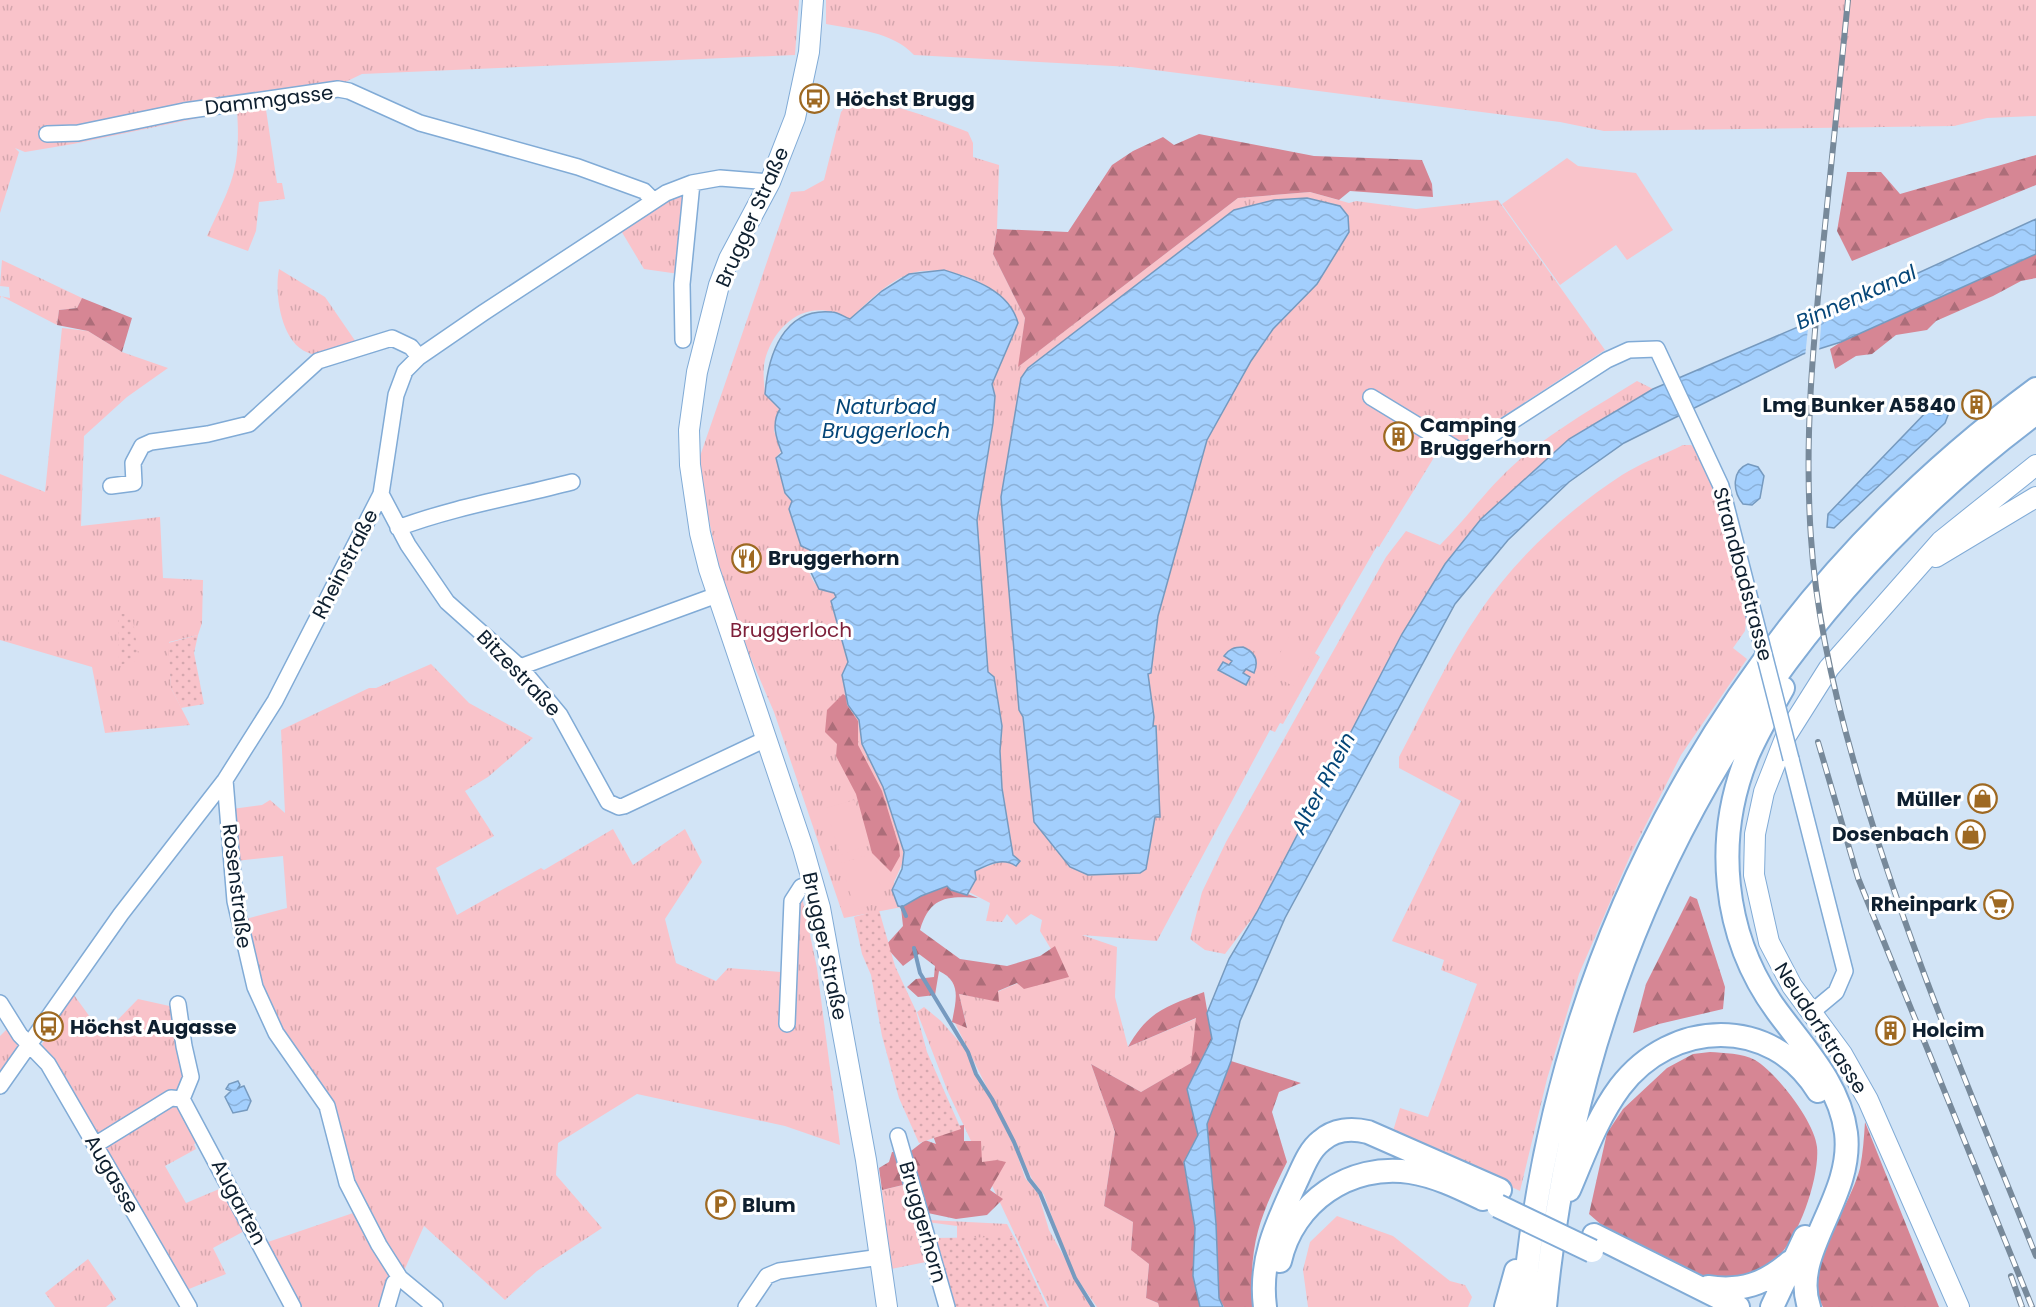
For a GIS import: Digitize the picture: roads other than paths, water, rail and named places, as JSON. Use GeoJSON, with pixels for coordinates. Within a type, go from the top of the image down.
{"type":"FeatureCollection","features":[{"type":"Feature","properties":{"kind":"highway"},"geometry":{"type":"LineString","coordinates":[[1506,1307],[1538,1192],[1563,1081],[1605,949],[1653,840],[1705,746],[1776,642],[1855,549],[1944,462],[2036,389]]}},
{"type":"Feature","properties":{"kind":"highway"},"geometry":{"type":"LineString","coordinates":[[1545,1307],[1553,1227],[1575,1114],[1592,1049],[1624,956],[1649,896],[1688,816],[1728,746],[1787,660],[1830,605],[1915,515],[1975,461],[2036,413]]}},
{"type":"Feature","properties":{"kind":"highway"},"geometry":{"type":"LineString","coordinates":[[1809,1307],[1805,1287],[1806,1268],[1840,1186],[1846,1158],[1845,1131],[1839,1105],[1827,1081],[1772,1004],[1748,961],[1731,905],[1727,850],[1732,806],[1749,753],[1830,605]]}},
{"type":"Feature","properties":{"kind":"highway"},"geometry":{"type":"LineString","coordinates":[[1553,1227],[1601,1117],[1631,1075],[1650,1058],[1679,1042],[1703,1036],[1738,1036],[1769,1046],[1798,1066],[1820,1096],[1830,1122],[1833,1149],[1828,1180],[1819,1207],[1772,1307]]}},
{"type":"Feature","properties":{"kind":"highway"},"geometry":{"type":"LineString","coordinates":[[1265,1307],[1263,1272],[1273,1232],[1311,1152],[1327,1136],[1348,1130],[1368,1132],[1593,1243],[1699,1286],[1738,1307]]}},
{"type":"Feature","properties":{"kind":"highway"},"geometry":{"type":"LineString","coordinates":[[1280,1307],[1279,1266],[1288,1236],[1319,1197],[1345,1180],[1376,1172],[1409,1172],[1499,1198]]}},
{"type":"Feature","properties":{"kind":"highway"},"geometry":{"type":"LineString","coordinates":[[1523,1307],[1538,1192]]}},
{"type":"Feature","properties":{"kind":"highway"},"geometry":{"type":"LineString","coordinates":[[1593,1243],[1708,1307]]}},
{"type":"Feature","properties":{"kind":"highway"},"geometry":{"type":"LineString","coordinates":[[1699,1286],[1728,1289],[1750,1287],[1772,1277],[1793,1259]]}},
{"type":"Feature","properties":{"kind":"main road","name":"Brugger Straße"},"geometry":{"type":"LineString","coordinates":[[813,0],[809,50],[795,118],[770,182],[736,244],[719,285],[691,403],[689,430],[693,491],[700,533],[717,596],[813,882],[849,1057],[887,1307]]}},
{"type":"Feature","properties":{"kind":"main road","name":"Neudorfstrasse"},"geometry":{"type":"LineString","coordinates":[[1959,1307],[1868,1100],[1842,1054],[1777,961],[1762,923],[1754,875],[1759,812],[1771,771],[1786,736],[1829,668],[1941,541],[2036,465]]}},
{"type":"Feature","properties":{"kind":"main road","name":"Neudorfstrasse"},"geometry":{"type":"LineString","coordinates":[[1918,567],[2036,497]]}},
{"type":"Feature","properties":{"kind":"street","name":"Dammgasse"},"geometry":{"type":"LineString","coordinates":[[47,134],[78,133],[184,111],[338,89],[420,123],[588,171],[644,191],[653,200]]}},
{"type":"Feature","properties":{"kind":"street","name":"Rheinstraße"},"geometry":{"type":"LineString","coordinates":[[0,1086],[121,914],[225,780],[274,701],[381,494],[396,394],[405,371],[419,357],[653,200],[692,183],[720,178],[770,182]]}},
{"type":"Feature","properties":{"kind":"street"},"geometry":{"type":"LineString","coordinates":[[683,340],[682,284],[692,183]]}},
{"type":"Feature","properties":{"kind":"street"},"geometry":{"type":"LineString","coordinates":[[111,486],[134,483],[133,463],[142,446],[151,442],[208,434],[249,424],[308,368],[330,356],[392,338],[411,347],[419,357]]}},
{"type":"Feature","properties":{"kind":"street","name":"Strandbadstrasse"},"geometry":{"type":"LineString","coordinates":[[1371,397],[1463,453],[1607,360],[1629,350],[1657,349],[1721,486],[1845,971],[1841,985],[1836,992],[1812,1012]]}},
{"type":"Feature","properties":{"kind":"street"},"geometry":{"type":"LineString","coordinates":[[398,528],[444,511],[488,504],[572,482]]}},
{"type":"Feature","properties":{"kind":"street","name":"Bitzestraße"},"geometry":{"type":"LineString","coordinates":[[381,494],[424,572],[447,602],[520,667],[570,729],[608,802],[619,807],[766,739]]}},
{"type":"Feature","properties":{"kind":"street"},"geometry":{"type":"LineString","coordinates":[[520,667],[717,596]]}},
{"type":"Feature","properties":{"kind":"street","name":"Rosenstraße"},"geometry":{"type":"LineString","coordinates":[[225,780],[235,901],[255,987],[276,1033],[327,1107],[347,1183],[374,1236],[400,1278],[435,1307]]}},
{"type":"Feature","properties":{"kind":"street"},"geometry":{"type":"LineString","coordinates":[[787,1024],[792,901],[801,887],[813,882]]}},
{"type":"Feature","properties":{"kind":"street","name":"Augasse"},"geometry":{"type":"LineString","coordinates":[[0,1004],[20,1035],[48,1064],[189,1307]]}},
{"type":"Feature","properties":{"kind":"street"},"geometry":{"type":"LineString","coordinates":[[95,1145],[171,1098],[182,1099],[191,1077],[178,1004]]}},
{"type":"Feature","properties":{"kind":"street","name":"Augarten"},"geometry":{"type":"LineString","coordinates":[[182,1099],[293,1307]]}},
{"type":"Feature","properties":{"kind":"street","name":"Bruggerhorn"},"geometry":{"type":"LineString","coordinates":[[898,1136],[947,1307]]}},
{"type":"Feature","properties":{"kind":"street"},"geometry":{"type":"LineString","coordinates":[[752,1304],[767,1276],[779,1272],[881,1257]]}},
{"type":"Feature","properties":{"kind":"street"},"geometry":{"type":"LineString","coordinates":[[387,1307],[394,1283],[400,1278]]}},
{"type":"Feature","properties":{"kind":"water"},"geometry":{"type":"Polygon","coordinates":[[[1307,198],[1340,206],[1348,216],[1349,232],[1317,284],[1273,329],[1251,361],[1207,440],[1158,616],[1151,673],[1148,674],[1154,717],[1153,726],[1156,726],[1160,817],[1155,817],[1146,869],[1140,873],[1088,875],[1070,867],[1034,822],[1023,717],[1019,710],[1001,497],[1021,378],[1028,368],[1234,210],[1274,200],[1307,198]]]}},
{"type":"Feature","properties":{"kind":"water"},"geometry":{"type":"Polygon","coordinates":[[[2036,219],[2036,254],[1841,342],[1803,354],[1624,443],[1569,482],[1508,540],[1455,604],[1285,918],[1240,1021],[1231,1061],[1207,1124],[1216,1224],[1219,1298],[1223,1307],[1200,1307],[1193,1276],[1195,1228],[1184,1162],[1198,1135],[1187,1089],[1212,1039],[1207,1013],[1229,959],[1257,912],[1402,634],[1445,564],[1481,519],[1569,439],[1653,389],[1833,312],[2036,219]]]}},
{"type":"Feature","properties":{"kind":"water","name":"Naturbad Bruggerloch"},"geometry":{"type":"Polygon","coordinates":[[[944,270],[967,277],[998,294],[1007,302],[1018,323],[992,384],[995,396],[993,423],[977,520],[988,672],[994,677],[1002,726],[1000,751],[1002,788],[1013,855],[1020,861],[1016,866],[1001,862],[975,871],[976,879],[967,895],[951,890],[947,886],[921,896],[902,907],[898,906],[892,890],[902,869],[904,852],[883,787],[862,744],[859,720],[848,705],[842,675],[848,662],[831,601],[836,597],[834,593],[819,589],[805,560],[811,554],[810,550],[801,546],[789,509],[792,501],[785,493],[776,458],[782,453],[775,425],[780,409],[765,394],[770,364],[781,337],[801,317],[832,312],[850,319],[882,291],[909,274],[944,270]]]}},
{"type":"Feature","properties":{"kind":"water"},"geometry":{"type":"Polygon","coordinates":[[[1944,401],[1950,410],[1945,423],[1834,528],[1827,527],[1828,514],[1933,405],[1944,401]]]}},
{"type":"Feature","properties":{"kind":"water"},"geometry":{"type":"Polygon","coordinates":[[[1748,464],[1758,467],[1764,476],[1760,498],[1752,505],[1743,504],[1739,499],[1735,481],[1739,471],[1748,464]]]}},
{"type":"Feature","properties":{"kind":"water"},"geometry":{"type":"Polygon","coordinates":[[[1243,647],[1253,654],[1256,661],[1254,673],[1246,669],[1243,673],[1250,677],[1246,685],[1218,670],[1223,662],[1229,665],[1232,661],[1224,656],[1228,652],[1234,648],[1243,647]]]}},
{"type":"Feature","properties":{"kind":"water"},"geometry":{"type":"Polygon","coordinates":[[[238,1081],[240,1085],[238,1088],[244,1086],[251,1101],[247,1110],[233,1113],[225,1097],[231,1091],[226,1089],[229,1084],[238,1081]]]}},
{"type":"Feature","properties":{"kind":"waterway"},"geometry":{"type":"LineString","coordinates":[[902,907],[906,916]]}},
{"type":"Feature","properties":{"kind":"waterway"},"geometry":{"type":"LineString","coordinates":[[914,948],[920,973],[968,1052],[976,1074],[1014,1142],[1029,1179],[1040,1193],[1075,1278],[1093,1307]]}},
{"type":"Feature","properties":{"kind":"railway"},"geometry":{"type":"LineString","coordinates":[[1848,0],[1819,283],[1809,428],[1809,501],[1817,595],[1826,651],[1839,707],[1893,888],[1962,1073],[2036,1256]]}},
{"type":"Feature","properties":{"kind":"railway"},"geometry":{"type":"LineString","coordinates":[[1818,742],[1858,878],[2032,1307]]}},
{"type":"Feature","properties":{"kind":"railway"},"geometry":{"type":"LineString","coordinates":[[2011,1276],[2022,1307]]}},
{"type":"Feature","properties":{"kind":"place","name":"Höchst Brugg"},"geometry":{"type":"Point","coordinates":[815,99]}},
{"type":"Feature","properties":{"kind":"place","name":"Lmg Bunker A5840"},"geometry":{"type":"Point","coordinates":[1977,405]}},
{"type":"Feature","properties":{"kind":"place","name":"Camping Bruggerhorn"},"geometry":{"type":"Point","coordinates":[1399,437]}},
{"type":"Feature","properties":{"kind":"place","name":"Bruggerhorn"},"geometry":{"type":"Point","coordinates":[747,558]}},
{"type":"Feature","properties":{"kind":"place","name":"Müller"},"geometry":{"type":"Point","coordinates":[1982,799]}},
{"type":"Feature","properties":{"kind":"place","name":"Dosenbach"},"geometry":{"type":"Point","coordinates":[1970,834]}},
{"type":"Feature","properties":{"kind":"place","name":"Rheinpark"},"geometry":{"type":"Point","coordinates":[1998,904]}},
{"type":"Feature","properties":{"kind":"place","name":"Höchst Augasse"},"geometry":{"type":"Point","coordinates":[49,1027]}},
{"type":"Feature","properties":{"kind":"place","name":"Holcim"},"geometry":{"type":"Point","coordinates":[1891,1030]}},
{"type":"Feature","properties":{"kind":"place","name":"Blum"},"geometry":{"type":"Point","coordinates":[721,1205]}},
{"type":"Feature","properties":{"kind":"water label","name":"Binnenkanal"},"geometry":{"type":"Point","coordinates":[1856,297]}},
{"type":"Feature","properties":{"kind":"water label","name":"Alter Rhein"},"geometry":{"type":"Point","coordinates":[1323,783]}},
{"type":"Feature","properties":{"kind":"park label","name":"Bruggerloch"},"geometry":{"type":"Point","coordinates":[791,630]}}]}
